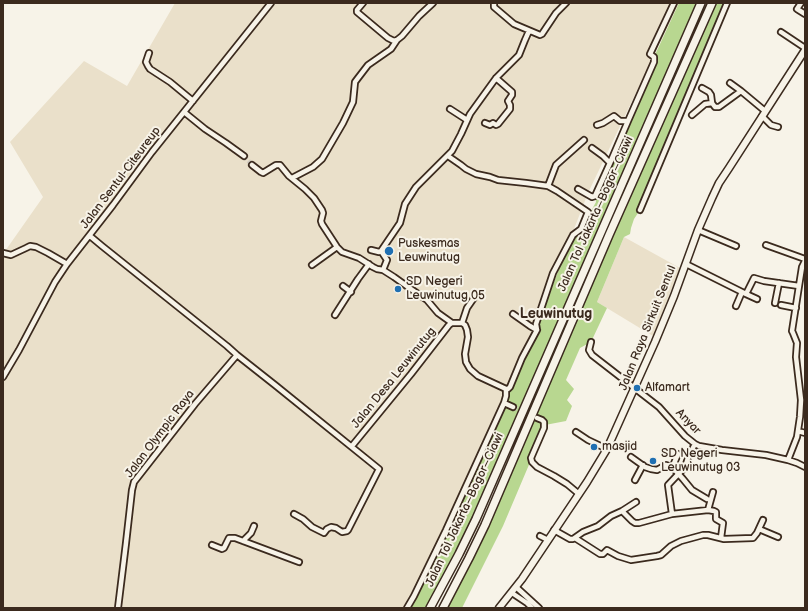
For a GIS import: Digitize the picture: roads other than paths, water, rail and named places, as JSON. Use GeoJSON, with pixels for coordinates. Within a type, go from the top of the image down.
{"type":"FeatureCollection","features":[{"type":"Feature","properties":{"kind":"highway","name":"Jalan Tol Jakarta–Bogor–Ciawi"},"geometry":{"type":"LineString","coordinates":[[430,608],[476,519],[701,3]]}},
{"type":"Feature","properties":{"kind":"highway","name":"Jalan Tol Jakarta–Bogor–Ciawi"},"geometry":{"type":"LineString","coordinates":[[443,608],[485,525],[609,235],[712,3]]}},
{"type":"Feature","properties":{"kind":"main road","name":"Jalan Raya Sirkuit Sentul"},"geometry":{"type":"LineString","coordinates":[[499,608],[512,593],[548,540],[607,449],[658,336],[698,230],[720,183],[805,49]]}},
{"type":"Feature","properties":{"kind":"street","name":"Jalan Sentul-Citeureup"},"geometry":{"type":"LineString","coordinates":[[3,377],[66,264],[90,236],[152,152],[271,3]]}},
{"type":"Feature","properties":{"kind":"street"},"geometry":{"type":"LineString","coordinates":[[363,3],[357,12],[388,38],[394,41],[397,40]]}},
{"type":"Feature","properties":{"kind":"street"},"geometry":{"type":"LineString","coordinates":[[292,178],[313,167],[322,159],[351,107],[355,82],[368,65],[391,49],[397,40],[432,3]]}},
{"type":"Feature","properties":{"kind":"street"},"geometry":{"type":"LineString","coordinates":[[494,3],[494,7],[514,24],[537,35],[542,34],[556,13],[566,3]]}},
{"type":"Feature","properties":{"kind":"street"},"geometry":{"type":"LineString","coordinates":[[578,189],[592,197],[595,196],[654,62],[654,57],[650,54],[674,3]]}},
{"type":"Feature","properties":{"kind":"street"},"geometry":{"type":"LineString","coordinates":[[640,210],[727,3]]}},
{"type":"Feature","properties":{"kind":"street"},"geometry":{"type":"LineString","coordinates":[[801,3],[797,9],[805,14]]}},
{"type":"Feature","properties":{"kind":"street"},"geometry":{"type":"LineString","coordinates":[[380,252],[400,223],[405,204],[416,187],[448,156],[456,144],[470,114],[496,78],[518,58],[529,31]]}},
{"type":"Feature","properties":{"kind":"street"},"geometry":{"type":"LineString","coordinates":[[781,32],[805,49]]}},
{"type":"Feature","properties":{"kind":"street"},"geometry":{"type":"LineString","coordinates":[[149,53],[146,62],[150,69],[170,82],[193,101]]}},
{"type":"Feature","properties":{"kind":"street"},"geometry":{"type":"LineString","coordinates":[[485,123],[490,125],[493,123],[496,125],[498,124],[510,109],[508,101],[512,94],[496,78]]}},
{"type":"Feature","properties":{"kind":"street"},"geometry":{"type":"LineString","coordinates":[[730,83],[764,114],[770,125],[778,128]]}},
{"type":"Feature","properties":{"kind":"street"},"geometry":{"type":"LineString","coordinates":[[702,88],[711,95],[712,103],[716,107],[719,107],[740,92]]}},
{"type":"Feature","properties":{"kind":"street"},"geometry":{"type":"LineString","coordinates":[[692,115],[704,104],[712,103]]}},
{"type":"Feature","properties":{"kind":"street"},"geometry":{"type":"LineString","coordinates":[[450,109],[468,120]]}},
{"type":"Feature","properties":{"kind":"street"},"geometry":{"type":"LineString","coordinates":[[184,112],[205,129],[244,156]]}},
{"type":"Feature","properties":{"kind":"street"},"geometry":{"type":"LineString","coordinates":[[597,125],[614,116],[620,121],[628,121]]}},
{"type":"Feature","properties":{"kind":"street"},"geometry":{"type":"LineString","coordinates":[[548,186],[556,165],[584,140]]}},
{"type":"Feature","properties":{"kind":"street"},"geometry":{"type":"LineString","coordinates":[[592,148],[610,162]]}},
{"type":"Feature","properties":{"kind":"street"},"geometry":{"type":"LineString","coordinates":[[448,156],[466,169],[476,174],[498,180],[548,186],[588,212],[582,229],[573,235],[553,273],[536,324],[537,330],[522,358],[510,387],[506,389]]}},
{"type":"Feature","properties":{"kind":"street"},"geometry":{"type":"LineString","coordinates":[[252,165],[263,173],[276,165],[280,165],[305,189],[322,210],[323,213],[321,221],[337,247],[312,265]]}},
{"type":"Feature","properties":{"kind":"street"},"geometry":{"type":"LineString","coordinates":[[698,230],[736,246]]}},
{"type":"Feature","properties":{"kind":"street"},"geometry":{"type":"LineString","coordinates":[[90,236],[379,468],[348,530],[345,532],[342,532],[336,528],[331,528],[327,529],[324,533],[312,527],[303,519],[294,514]]}},
{"type":"Feature","properties":{"kind":"street"},"geometry":{"type":"LineString","coordinates":[[766,245],[805,260],[802,267],[792,331],[797,343],[796,357],[801,400],[797,437],[788,460]]}},
{"type":"Feature","properties":{"kind":"street"},"geometry":{"type":"LineString","coordinates":[[3,253],[6,255],[11,255],[30,246],[36,247],[48,252],[66,264]]}},
{"type":"Feature","properties":{"kind":"street","name":"Jalan Desa Leuwinutug"},"geometry":{"type":"LineString","coordinates":[[337,247],[342,252],[358,258],[377,269],[383,270],[394,277],[427,300],[438,313],[452,323]]}},
{"type":"Feature","properties":{"kind":"street"},"geometry":{"type":"LineString","coordinates":[[370,250],[380,252],[387,260],[383,270]]}},
{"type":"Feature","properties":{"kind":"street"},"geometry":{"type":"LineString","coordinates":[[335,315],[369,264]]}},
{"type":"Feature","properties":{"kind":"street"},"geometry":{"type":"LineString","coordinates":[[686,264],[757,299]]}},
{"type":"Feature","properties":{"kind":"street"},"geometry":{"type":"LineString","coordinates":[[736,306],[754,278],[799,286]]}},
{"type":"Feature","properties":{"kind":"street"},"geometry":{"type":"LineString","coordinates":[[776,303],[779,283]]}},
{"type":"Feature","properties":{"kind":"street"},"geometry":{"type":"LineString","coordinates":[[343,286],[350,292]]}},
{"type":"Feature","properties":{"kind":"street"},"geometry":{"type":"LineString","coordinates":[[476,295],[467,308],[462,323],[465,325],[467,330],[465,354],[466,362],[470,370],[478,376],[506,389]]}},
{"type":"Feature","properties":{"kind":"street"},"geometry":{"type":"LineString","coordinates":[[781,305],[796,308]]}},
{"type":"Feature","properties":{"kind":"street"},"geometry":{"type":"LineString","coordinates":[[513,314],[537,330]]}},
{"type":"Feature","properties":{"kind":"street","name":"Jalan Desa Leuwinutug"},"geometry":{"type":"LineString","coordinates":[[352,446],[411,374],[449,324],[462,323]]}},
{"type":"Feature","properties":{"kind":"street","name":"Anyar"},"geometry":{"type":"LineString","coordinates":[[591,342],[590,350],[592,355],[659,407],[684,436],[695,444],[722,450],[766,454],[797,462],[805,467]]}},
{"type":"Feature","properties":{"kind":"street","name":"Jalan Olympic Raya"},"geometry":{"type":"LineString","coordinates":[[118,608],[134,482],[195,404],[237,355]]}},
{"type":"Feature","properties":{"kind":"street"},"geometry":{"type":"LineString","coordinates":[[407,608],[449,523],[504,403],[506,389]]}},
{"type":"Feature","properties":{"kind":"street"},"geometry":{"type":"LineString","coordinates":[[504,403],[513,407]]}},
{"type":"Feature","properties":{"kind":"street"},"geometry":{"type":"LineString","coordinates":[[537,418],[544,422],[544,428],[531,458],[532,462],[537,467],[567,484],[579,494]]}},
{"type":"Feature","properties":{"kind":"street"},"geometry":{"type":"LineString","coordinates":[[798,431],[805,433]]}},
{"type":"Feature","properties":{"kind":"street"},"geometry":{"type":"LineString","coordinates":[[576,432],[588,440],[607,449]]}},
{"type":"Feature","properties":{"kind":"street"},"geometry":{"type":"LineString","coordinates":[[672,514],[668,485],[685,467],[695,444]]}},
{"type":"Feature","properties":{"kind":"street"},"geometry":{"type":"LineString","coordinates":[[672,468],[678,454]]}},
{"type":"Feature","properties":{"kind":"street"},"geometry":{"type":"LineString","coordinates":[[631,457],[644,467],[651,469],[657,470],[666,465],[672,468],[692,490],[707,499]]}},
{"type":"Feature","properties":{"kind":"street"},"geometry":{"type":"LineString","coordinates":[[634,480],[642,465]]}},
{"type":"Feature","properties":{"kind":"street"},"geometry":{"type":"LineString","coordinates":[[708,510],[713,492]]}},
{"type":"Feature","properties":{"kind":"street"},"geometry":{"type":"LineString","coordinates":[[554,530],[570,539],[573,539],[583,532],[598,526],[611,516],[636,502]]}},
{"type":"Feature","properties":{"kind":"street"},"geometry":{"type":"LineString","coordinates":[[622,510],[628,518],[639,523],[672,514],[708,510],[714,511],[716,512],[716,519],[723,523],[721,538]]}},
{"type":"Feature","properties":{"kind":"street"},"geometry":{"type":"LineString","coordinates":[[575,538],[600,554],[603,554],[607,550],[618,556],[631,560],[658,556],[681,540],[705,535],[728,539],[753,538],[763,520]]}},
{"type":"Feature","properties":{"kind":"street"},"geometry":{"type":"LineString","coordinates":[[243,541],[251,533],[254,526]]}},
{"type":"Feature","properties":{"kind":"street"},"geometry":{"type":"LineString","coordinates":[[759,529],[778,537]]}},
{"type":"Feature","properties":{"kind":"street"},"geometry":{"type":"LineString","coordinates":[[540,536],[548,540]]}},
{"type":"Feature","properties":{"kind":"street"},"geometry":{"type":"LineString","coordinates":[[212,545],[222,549],[224,548],[228,539],[235,538],[299,562]]}},
{"type":"Feature","properties":{"kind":"street"},"geometry":{"type":"LineString","coordinates":[[516,587],[534,607]]}},
{"type":"Feature","properties":{"kind":"street"},"geometry":{"type":"LineString","coordinates":[[512,593],[534,607]]}},
{"type":"Feature","properties":{"kind":"tunnel"},"geometry":{"type":"LineString","coordinates":[[244,156],[252,165]]}},
{"type":"Feature","properties":{"kind":"tunnel"},"geometry":{"type":"LineString","coordinates":[[513,407],[533,416]]}},
{"type":"Feature","properties":{"kind":"place","name":"Puskesmas Leuwinutug"},"geometry":{"type":"Point","coordinates":[389,251]}},
{"type":"Feature","properties":{"kind":"place","name":"SD Negeri Leuwinutug 05"},"geometry":{"type":"Point","coordinates":[398,289]}},
{"type":"Feature","properties":{"kind":"place","name":"Alfamart"},"geometry":{"type":"Point","coordinates":[637,388]}},
{"type":"Feature","properties":{"kind":"place","name":"masjid"},"geometry":{"type":"Point","coordinates":[594,447]}},
{"type":"Feature","properties":{"kind":"place","name":"SD Negeri Leuwinutug 03"},"geometry":{"type":"Point","coordinates":[653,461]}},
{"type":"Feature","properties":{"kind":"district","name":"Leuwinutug"},"geometry":{"type":"Point","coordinates":[556,314]}}]}
